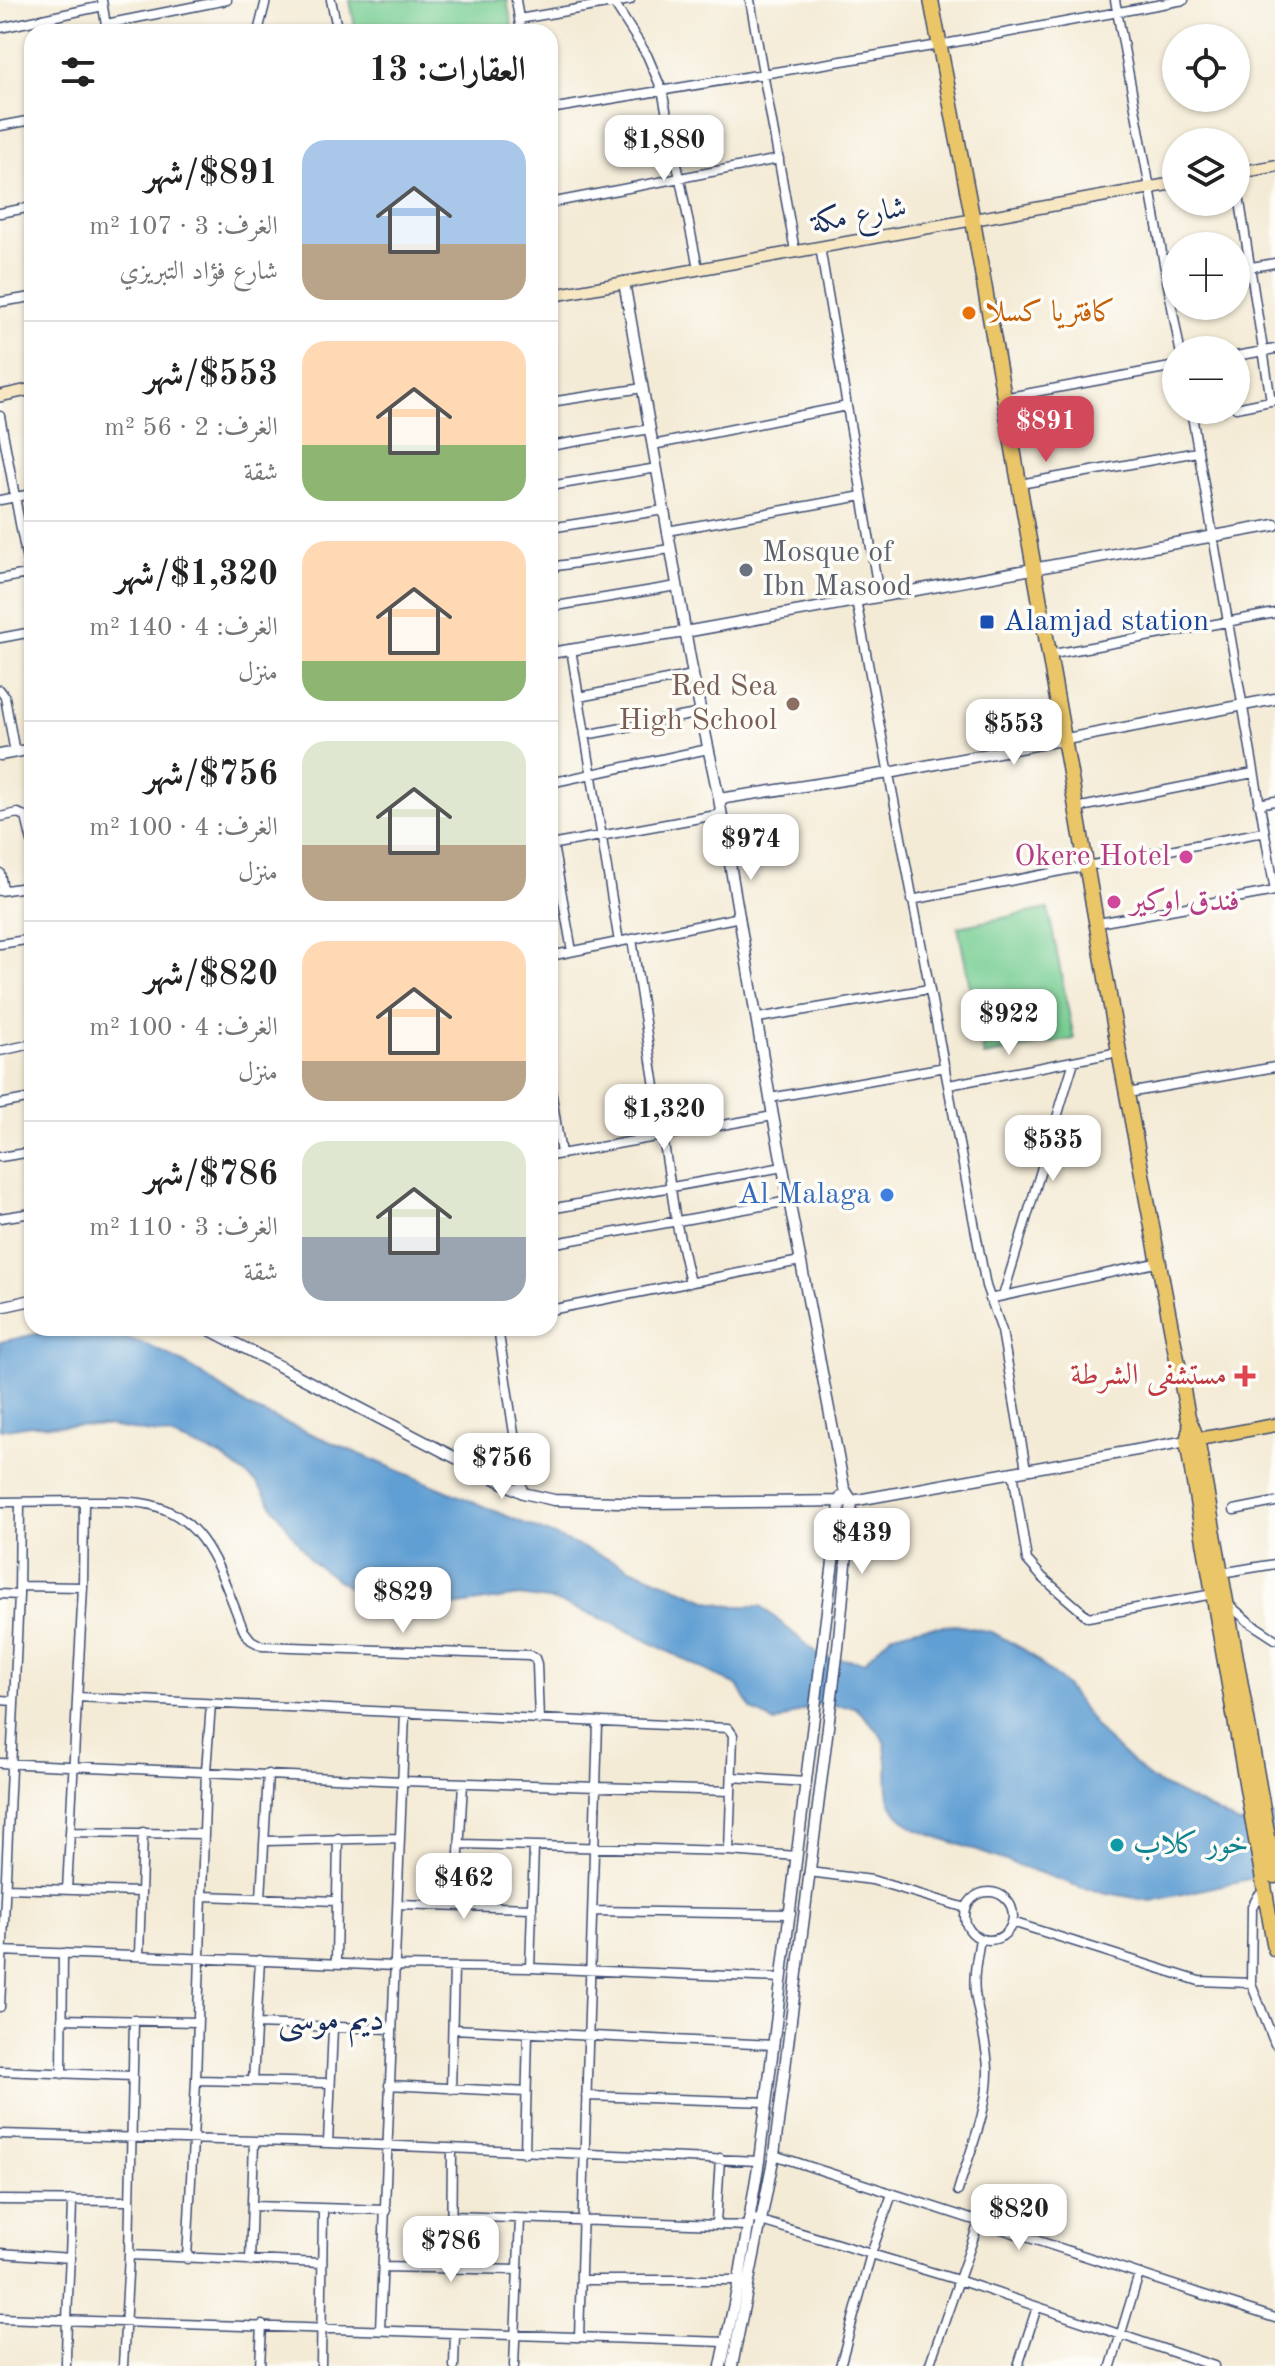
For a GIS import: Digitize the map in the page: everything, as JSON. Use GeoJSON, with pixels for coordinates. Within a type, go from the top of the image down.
{"type":"FeatureCollection","features":[{"type":"Feature","properties":{"kind":"highway"},"geometry":{"type":"LineString","coordinates":[[931,0],[973,221],[1119,1052],[1227,1602],[1236,1687],[1269,1884],[1275,1949]]}},
{"type":"Feature","properties":{"kind":"highway"},"geometry":{"type":"LineString","coordinates":[[1192,1436],[1213,1594],[1236,1687]]}},
{"type":"Feature","properties":{"kind":"main road"},"geometry":{"type":"LineString","coordinates":[[1250,171],[1275,166]]}},
{"type":"Feature","properties":{"kind":"main road","name":"شارع مكة"},"geometry":{"type":"LineString","coordinates":[[558,294],[1162,186]]}},
{"type":"Feature","properties":{"kind":"main road"},"geometry":{"type":"LineString","coordinates":[[0,396],[24,391]]}},
{"type":"Feature","properties":{"kind":"main road"},"geometry":{"type":"LineString","coordinates":[[1192,1436],[1275,1427]]}},
{"type":"Feature","properties":{"kind":"street"},"geometry":{"type":"LineString","coordinates":[[124,24],[227,0]]}},
{"type":"Feature","properties":{"kind":"street"},"geometry":{"type":"LineString","coordinates":[[260,24],[266,0]]}},
{"type":"Feature","properties":{"kind":"street"},"geometry":{"type":"LineString","coordinates":[[331,0],[336,24]]}},
{"type":"Feature","properties":{"kind":"street"},"geometry":{"type":"LineString","coordinates":[[516,0],[520,24]]}},
{"type":"Feature","properties":{"kind":"street"},"geometry":{"type":"LineString","coordinates":[[519,19],[630,0]]}},
{"type":"Feature","properties":{"kind":"street"},"geometry":{"type":"LineString","coordinates":[[750,0],[795,251]]}},
{"type":"Feature","properties":{"kind":"street"},"geometry":{"type":"LineString","coordinates":[[1115,0],[1178,336]]}},
{"type":"Feature","properties":{"kind":"street"},"geometry":{"type":"LineString","coordinates":[[558,108],[939,45],[1179,0]]}},
{"type":"Feature","properties":{"kind":"street"},"geometry":{"type":"LineString","coordinates":[[613,1],[647,55],[662,90],[698,268]]}},
{"type":"Feature","properties":{"kind":"street"},"geometry":{"type":"LineString","coordinates":[[0,28],[102,3],[106,24]]}},
{"type":"Feature","properties":{"kind":"street"},"geometry":{"type":"LineString","coordinates":[[0,126],[24,122]]}},
{"type":"Feature","properties":{"kind":"street"},"geometry":{"type":"LineString","coordinates":[[558,201],[779,159]]}},
{"type":"Feature","properties":{"kind":"street"},"geometry":{"type":"LineString","coordinates":[[0,213],[24,208]]}},
{"type":"Feature","properties":{"kind":"street"},"geometry":{"type":"LineString","coordinates":[[1243,216],[1273,401],[1250,405]]}},
{"type":"Feature","properties":{"kind":"street"},"geometry":{"type":"LineString","coordinates":[[820,247],[879,595]]}},
{"type":"Feature","properties":{"kind":"street"},"geometry":{"type":"LineString","coordinates":[[1252,267],[1275,263]]}},
{"type":"Feature","properties":{"kind":"street"},"geometry":{"type":"LineString","coordinates":[[624,282],[685,632],[722,814],[773,1116],[846,1501],[838,1648],[774,2155],[732,2366]]}},
{"type":"Feature","properties":{"kind":"street"},"geometry":{"type":"LineString","coordinates":[[0,302],[24,298]]}},
{"type":"Feature","properties":{"kind":"street"},"geometry":{"type":"LineString","coordinates":[[1250,354],[1275,349]]}},
{"type":"Feature","properties":{"kind":"street"},"geometry":{"type":"LineString","coordinates":[[1003,398],[1162,369]]}},
{"type":"Feature","properties":{"kind":"street"},"geometry":{"type":"LineString","coordinates":[[558,401],[643,388]]}},
{"type":"Feature","properties":{"kind":"street"},"geometry":{"type":"LineString","coordinates":[[653,445],[847,406]]}},
{"type":"Feature","properties":{"kind":"street"},"geometry":{"type":"LineString","coordinates":[[0,416],[24,540]]}},
{"type":"Feature","properties":{"kind":"street"},"geometry":{"type":"LineString","coordinates":[[1098,923],[1275,891],[1193,424]]}},
{"type":"Feature","properties":{"kind":"street"},"geometry":{"type":"LineString","coordinates":[[558,445],[650,429]]}},
{"type":"Feature","properties":{"kind":"street"},"geometry":{"type":"LineString","coordinates":[[1020,484],[1197,452]]}},
{"type":"Feature","properties":{"kind":"street"},"geometry":{"type":"LineString","coordinates":[[558,485],[657,468]]}},
{"type":"Feature","properties":{"kind":"street"},"geometry":{"type":"LineString","coordinates":[[0,500],[24,495]]}},
{"type":"Feature","properties":{"kind":"street"},"geometry":{"type":"LineString","coordinates":[[667,531],[862,496]]}},
{"type":"Feature","properties":{"kind":"street"},"geometry":{"type":"LineString","coordinates":[[558,527],[664,510]]}},
{"type":"Feature","properties":{"kind":"street"},"geometry":{"type":"LineString","coordinates":[[558,652],[685,632],[1275,525]]}},
{"type":"Feature","properties":{"kind":"street"},"geometry":{"type":"LineString","coordinates":[[558,566],[670,549]]}},
{"type":"Feature","properties":{"kind":"street"},"geometry":{"type":"LineString","coordinates":[[0,579],[24,574]]}},
{"type":"Feature","properties":{"kind":"street"},"geometry":{"type":"LineString","coordinates":[[558,606],[677,586]]}},
{"type":"Feature","properties":{"kind":"street"},"geometry":{"type":"LineString","coordinates":[[856,600],[989,1299],[1002,1331],[1026,1469]]}},
{"type":"Feature","properties":{"kind":"street"},"geometry":{"type":"LineString","coordinates":[[1048,655],[1275,613]]}},
{"type":"Feature","properties":{"kind":"street"},"geometry":{"type":"LineString","coordinates":[[0,638],[24,634]]}},
{"type":"Feature","properties":{"kind":"street"},"geometry":{"type":"LineString","coordinates":[[571,649],[619,942]]}},
{"type":"Feature","properties":{"kind":"street"},"geometry":{"type":"LineString","coordinates":[[579,697],[693,675]]}},
{"type":"Feature","properties":{"kind":"street"},"geometry":{"type":"LineString","coordinates":[[0,690],[5,697],[15,753]]}},
{"type":"Feature","properties":{"kind":"street"},"geometry":{"type":"LineString","coordinates":[[719,799],[889,773],[1275,699]]}},
{"type":"Feature","properties":{"kind":"street"},"geometry":{"type":"LineString","coordinates":[[585,735],[701,713]]}},
{"type":"Feature","properties":{"kind":"street"},"geometry":{"type":"LineString","coordinates":[[558,781],[708,749]]}},
{"type":"Feature","properties":{"kind":"street"},"geometry":{"type":"LineString","coordinates":[[0,755],[24,751]]}},
{"type":"Feature","properties":{"kind":"street"},"geometry":{"type":"LineString","coordinates":[[1076,808],[1253,773]]}},
{"type":"Feature","properties":{"kind":"street"},"geometry":{"type":"LineString","coordinates":[[1258,804],[1275,801]]}},
{"type":"Feature","properties":{"kind":"street"},"geometry":{"type":"LineString","coordinates":[[0,817],[18,813],[24,816]]}},
{"type":"Feature","properties":{"kind":"street"},"geometry":{"type":"LineString","coordinates":[[558,844],[722,814]]}},
{"type":"Feature","properties":{"kind":"street"},"geometry":{"type":"LineString","coordinates":[[911,900],[1263,832]]}},
{"type":"Feature","properties":{"kind":"street"},"geometry":{"type":"LineString","coordinates":[[0,873],[1,891],[24,887]]}},
{"type":"Feature","properties":{"kind":"street"},"geometry":{"type":"LineString","coordinates":[[558,877],[572,951]]}},
{"type":"Feature","properties":{"kind":"street"},"geometry":{"type":"LineString","coordinates":[[558,954],[740,917]]}},
{"type":"Feature","properties":{"kind":"street"},"geometry":{"type":"LineString","coordinates":[[632,939],[676,1221],[690,1283]]}},
{"type":"Feature","properties":{"kind":"street"},"geometry":{"type":"LineString","coordinates":[[0,944],[24,940]]}},
{"type":"Feature","properties":{"kind":"street"},"geometry":{"type":"LineString","coordinates":[[758,1018],[929,989]]}},
{"type":"Feature","properties":{"kind":"street"},"geometry":{"type":"LineString","coordinates":[[0,1051],[24,1046]]}},
{"type":"Feature","properties":{"kind":"street"},"geometry":{"type":"LineString","coordinates":[[949,1085],[1119,1052]]}},
{"type":"Feature","properties":{"kind":"street"},"geometry":{"type":"LineString","coordinates":[[1003,1296],[1074,1061]]}},
{"type":"Feature","properties":{"kind":"street"},"geometry":{"type":"LineString","coordinates":[[770,1098],[945,1067]]}},
{"type":"Feature","properties":{"kind":"street"},"geometry":{"type":"LineString","coordinates":[[1128,1093],[1275,1067]]}},
{"type":"Feature","properties":{"kind":"street"},"geometry":{"type":"LineString","coordinates":[[0,1104],[24,1100]]}},
{"type":"Feature","properties":{"kind":"street"},"geometry":{"type":"LineString","coordinates":[[558,1155],[773,1116]]}},
{"type":"Feature","properties":{"kind":"street"},"geometry":{"type":"LineString","coordinates":[[558,1135],[561,1154]]}},
{"type":"Feature","properties":{"kind":"street"},"geometry":{"type":"LineString","coordinates":[[0,1157],[24,1153]]}},
{"type":"Feature","properties":{"kind":"street"},"geometry":{"type":"LineString","coordinates":[[558,1208],[783,1167]]}},
{"type":"Feature","properties":{"kind":"street"},"geometry":{"type":"LineString","coordinates":[[558,1243],[789,1201]]}},
{"type":"Feature","properties":{"kind":"street"},"geometry":{"type":"LineString","coordinates":[[0,1218],[24,1214]]}},
{"type":"Feature","properties":{"kind":"street"},"geometry":{"type":"LineString","coordinates":[[558,1308],[800,1261]]}},
{"type":"Feature","properties":{"kind":"street"},"geometry":{"type":"LineString","coordinates":[[989,1299],[1160,1262]]}},
{"type":"Feature","properties":{"kind":"street"},"geometry":{"type":"LineString","coordinates":[[0,1307],[24,1302]]}},
{"type":"Feature","properties":{"kind":"street"},"geometry":{"type":"LineString","coordinates":[[221,1336],[523,1493],[554,1500],[649,1503],[846,1501],[1192,1436]]}},
{"type":"Feature","properties":{"kind":"street"},"geometry":{"type":"LineString","coordinates":[[499,1336],[523,1493]]}},
{"type":"Feature","properties":{"kind":"street"},"geometry":{"type":"LineString","coordinates":[[1013,1472],[1027,1560],[1088,1617],[1213,1594]]}},
{"type":"Feature","properties":{"kind":"street"},"geometry":{"type":"LineString","coordinates":[[67,1890],[83,1587],[84,1501]]}},
{"type":"Feature","properties":{"kind":"street"},"geometry":{"type":"LineString","coordinates":[[721,2366],[759,2161],[806,1782],[846,1501]]}},
{"type":"Feature","properties":{"kind":"street"},"geometry":{"type":"LineString","coordinates":[[0,1502],[142,1503],[162,1507],[180,1516],[198,1531],[209,1549],[244,1631],[251,1640],[262,1646],[529,1655],[535,1658],[537,1664],[539,1720]]}},
{"type":"Feature","properties":{"kind":"street"},"geometry":{"type":"LineString","coordinates":[[0,2007],[7,1888],[5,1828],[12,1764],[19,1590],[20,1502]]}},
{"type":"Feature","properties":{"kind":"street"},"geometry":{"type":"LineString","coordinates":[[1234,1510],[1275,1502]]}},
{"type":"Feature","properties":{"kind":"street"},"geometry":{"type":"LineString","coordinates":[[1221,1573],[1275,1564]]}},
{"type":"Feature","properties":{"kind":"street"},"geometry":{"type":"LineString","coordinates":[[0,1594],[83,1587]]}},
{"type":"Feature","properties":{"kind":"street"},"geometry":{"type":"LineString","coordinates":[[1227,1602],[1249,1622],[1275,1639]]}},
{"type":"Feature","properties":{"kind":"street"},"geometry":{"type":"LineString","coordinates":[[77,1697],[728,1728],[733,1735],[729,1851]]}},
{"type":"Feature","properties":{"kind":"street"},"geometry":{"type":"LineString","coordinates":[[0,1700],[14,1701]]}},
{"type":"Feature","properties":{"kind":"street"},"geometry":{"type":"LineString","coordinates":[[187,2259],[211,1704]]}},
{"type":"Feature","properties":{"kind":"street"},"geometry":{"type":"LineString","coordinates":[[380,2330],[405,1714]]}},
{"type":"Feature","properties":{"kind":"street"},"geometry":{"type":"LineString","coordinates":[[579,2337],[598,1723]]}},
{"type":"Feature","properties":{"kind":"street"},"geometry":{"type":"LineString","coordinates":[[0,1763],[402,1781],[731,1791]]}},
{"type":"Feature","properties":{"kind":"street"},"geometry":{"type":"LineString","coordinates":[[261,1898],[268,1774]]}},
{"type":"Feature","properties":{"kind":"street"},"geometry":{"type":"LineString","coordinates":[[732,1777],[806,1782]]}},
{"type":"Feature","properties":{"kind":"street"},"geometry":{"type":"LineString","coordinates":[[456,1905],[463,1783]]}},
{"type":"Feature","properties":{"kind":"street"},"geometry":{"type":"LineString","coordinates":[[70,1832],[204,1834]]}},
{"type":"Feature","properties":{"kind":"street"},"geometry":{"type":"LineString","coordinates":[[139,1955],[143,1832]]}},
{"type":"Feature","properties":{"kind":"street"},"geometry":{"type":"LineString","coordinates":[[336,1962],[338,1838]]}},
{"type":"Feature","properties":{"kind":"street"},"geometry":{"type":"LineString","coordinates":[[265,1841],[399,1838]]}},
{"type":"Feature","properties":{"kind":"street"},"geometry":{"type":"LineString","coordinates":[[461,1844],[729,1851],[797,1856]]}},
{"type":"Feature","properties":{"kind":"street"},"geometry":{"type":"LineString","coordinates":[[530,1968],[534,1847]]}},
{"type":"Feature","properties":{"kind":"street"},"geometry":{"type":"LineString","coordinates":[[809,1872],[872,1880],[966,1908]]}},
{"type":"Feature","properties":{"kind":"street"},"geometry":{"type":"LineString","coordinates":[[1269,1884],[1252,1907],[1251,1983],[1275,2044]]}},
{"type":"Feature","properties":{"kind":"street"},"geometry":{"type":"LineString","coordinates":[[7,1888],[140,1892]]}},
{"type":"Feature","properties":{"kind":"street"},"geometry":{"type":"LineString","coordinates":[[983,1892],[1000,1894],[1011,1906],[1012,1922],[1008,1931],[1000,1937],[980,1939],[965,1923],[966,1908],[983,1892]]}},
{"type":"Feature","properties":{"kind":"street"},"geometry":{"type":"LineString","coordinates":[[203,1896],[336,1901]]}},
{"type":"Feature","properties":{"kind":"street"},"geometry":{"type":"LineString","coordinates":[[398,1904],[531,1908]]}},
{"type":"Feature","properties":{"kind":"street"},"geometry":{"type":"LineString","coordinates":[[594,1911],[791,1914]]}},
{"type":"Feature","properties":{"kind":"street"},"geometry":{"type":"LineString","coordinates":[[1012,1922],[1199,1981],[1251,1983]]}},
{"type":"Feature","properties":{"kind":"street"},"geometry":{"type":"LineString","coordinates":[[958,2191],[988,2077],[987,2046],[974,1976],[980,1939]]}},
{"type":"Feature","properties":{"kind":"street"},"geometry":{"type":"LineString","coordinates":[[2,1951],[782,1978]]}},
{"type":"Feature","properties":{"kind":"street"},"geometry":{"type":"LineString","coordinates":[[62,2074],[63,1953]]}},
{"type":"Feature","properties":{"kind":"street"},"geometry":{"type":"LineString","coordinates":[[253,2081],[260,1960]]}},
{"type":"Feature","properties":{"kind":"street"},"geometry":{"type":"LineString","coordinates":[[451,2089],[454,1967]]}},
{"type":"Feature","properties":{"kind":"street"},"geometry":{"type":"LineString","coordinates":[[62,2019],[196,2022]]}},
{"type":"Feature","properties":{"kind":"street"},"geometry":{"type":"LineString","coordinates":[[123,2366],[129,2255],[134,2020]]}},
{"type":"Feature","properties":{"kind":"street"},"geometry":{"type":"LineString","coordinates":[[256,2024],[391,2029]]}},
{"type":"Feature","properties":{"kind":"street"},"geometry":{"type":"LineString","coordinates":[[328,2143],[333,2028]]}},
{"type":"Feature","properties":{"kind":"street"},"geometry":{"type":"LineString","coordinates":[[453,2029],[774,2045]]}},
{"type":"Feature","properties":{"kind":"street"},"geometry":{"type":"LineString","coordinates":[[525,2153],[528,2033]]}},
{"type":"Feature","properties":{"kind":"street"},"geometry":{"type":"LineString","coordinates":[[0,2071],[132,2076]]}},
{"type":"Feature","properties":{"kind":"street"},"geometry":{"type":"LineString","coordinates":[[196,2080],[329,2083]]}},
{"type":"Feature","properties":{"kind":"street"},"geometry":{"type":"LineString","coordinates":[[389,2085],[526,2092]]}},
{"type":"Feature","properties":{"kind":"street"},"geometry":{"type":"LineString","coordinates":[[586,2096],[767,2102]]}},
{"type":"Feature","properties":{"kind":"street"},"geometry":{"type":"LineString","coordinates":[[0,2134],[328,2143],[759,2161]]}},
{"type":"Feature","properties":{"kind":"street"},"geometry":{"type":"LineString","coordinates":[[250,2261],[254,2142]]}},
{"type":"Feature","properties":{"kind":"street"},"geometry":{"type":"LineString","coordinates":[[451,2268],[452,2149]]}},
{"type":"Feature","properties":{"kind":"street"},"geometry":{"type":"LineString","coordinates":[[774,2155],[1275,2318]]}},
{"type":"Feature","properties":{"kind":"street"},"geometry":{"type":"LineString","coordinates":[[716,2223],[720,2158]]}},
{"type":"Feature","properties":{"kind":"street"},"geometry":{"type":"LineString","coordinates":[[840,2366],[871,2254],[892,2194]]}},
{"type":"Feature","properties":{"kind":"street"},"geometry":{"type":"LineString","coordinates":[[0,2200],[129,2201]]}},
{"type":"Feature","properties":{"kind":"street"},"geometry":{"type":"LineString","coordinates":[[66,2366],[72,2200]]}},
{"type":"Feature","properties":{"kind":"street"},"geometry":{"type":"LineString","coordinates":[[252,2206],[386,2210]]}},
{"type":"Feature","properties":{"kind":"street"},"geometry":{"type":"LineString","coordinates":[[321,2366],[323,2210]]}},
{"type":"Feature","properties":{"kind":"street"},"geometry":{"type":"LineString","coordinates":[[451,2216],[716,2223],[762,2221],[958,2280],[1198,2364],[1214,2366]]}},
{"type":"Feature","properties":{"kind":"street"},"geometry":{"type":"LineString","coordinates":[[514,2366],[520,2219]]}},
{"type":"Feature","properties":{"kind":"street"},"geometry":{"type":"LineString","coordinates":[[929,2366],[979,2222]]}},
{"type":"Feature","properties":{"kind":"street"},"geometry":{"type":"LineString","coordinates":[[0,2253],[71,2258]]}},
{"type":"Feature","properties":{"kind":"street"},"geometry":{"type":"LineString","coordinates":[[129,2255],[322,2263]]}},
{"type":"Feature","properties":{"kind":"street"},"geometry":{"type":"LineString","coordinates":[[384,2267],[518,2270]]}},
{"type":"Feature","properties":{"kind":"street"},"geometry":{"type":"LineString","coordinates":[[1111,2366],[1139,2274]]}},
{"type":"Feature","properties":{"kind":"street"},"geometry":{"type":"LineString","coordinates":[[581,2280],[739,2280]]}},
{"type":"Feature","properties":{"kind":"street"},"geometry":{"type":"LineString","coordinates":[[1018,2366],[1037,2307]]}},
{"type":"Feature","properties":{"kind":"street"},"geometry":{"type":"LineString","coordinates":[[0,2318],[726,2342]]}},
{"type":"Feature","properties":{"kind":"street"},"geometry":{"type":"LineString","coordinates":[[260,2366],[262,2325]]}},
{"type":"Feature","properties":{"kind":"street"},"geometry":{"type":"LineString","coordinates":[[454,2366],[455,2334]]}},
{"type":"Feature","properties":{"kind":"green space"},"geometry":{"type":"Polygon","coordinates":[[[350,0],[507,0],[512,24],[354,24],[350,0]]]}},
{"type":"Feature","properties":{"kind":"green space"},"geometry":{"type":"Polygon","coordinates":[[[1048,909],[1074,1039],[984,1056],[958,927],[1048,909]]]}},
{"type":"Feature","properties":{"kind":"water"},"geometry":{"type":"Polygon","coordinates":[[[27,1336],[120,1336],[150,1346],[201,1374],[250,1408],[709,1601],[731,1606],[761,1606],[820,1656],[864,1662],[891,1635],[917,1628],[956,1625],[992,1632],[1025,1650],[1065,1685],[1104,1737],[1152,1780],[1239,1824],[1275,1817],[1275,1866],[1253,1878],[1151,1901],[1086,1889],[915,1829],[890,1801],[887,1760],[881,1735],[855,1707],[815,1704],[775,1723],[751,1709],[739,1687],[608,1621],[555,1601],[519,1596],[439,1608],[392,1603],[352,1590],[311,1561],[257,1483],[221,1456],[170,1436],[108,1426],[31,1425],[0,1430],[0,1342],[27,1336]]]}},
{"type":"Feature","properties":{"kind":"place","name":"كافتريا كسلا"},"geometry":{"type":"Point","coordinates":[969,313]}},
{"type":"Feature","properties":{"kind":"place","name":"Mosque of Ibn Masood"},"geometry":{"type":"Point","coordinates":[746,570]}},
{"type":"Feature","properties":{"kind":"place","name":"Alamjad station"},"geometry":{"type":"Point","coordinates":[987,622]}},
{"type":"Feature","properties":{"kind":"place","name":"Red Sea High School"},"geometry":{"type":"Point","coordinates":[793,704]}},
{"type":"Feature","properties":{"kind":"place","name":"Okere Hotel"},"geometry":{"type":"Point","coordinates":[1186,857]}},
{"type":"Feature","properties":{"kind":"place","name":"فندق اوكير"},"geometry":{"type":"Point","coordinates":[1114,902]}},
{"type":"Feature","properties":{"kind":"place","name":"Al Malaga"},"geometry":{"type":"Point","coordinates":[887,1195]}},
{"type":"Feature","properties":{"kind":"place","name":"مستشفى الشرطة"},"geometry":{"type":"Point","coordinates":[1245,1376]}},
{"type":"Feature","properties":{"kind":"place","name":"خور كلاب"},"geometry":{"type":"Point","coordinates":[1117,1845]}},
{"type":"Feature","properties":{"kind":"district","name":"ديم موسى"},"geometry":{"type":"Point","coordinates":[331,2021]}}]}
